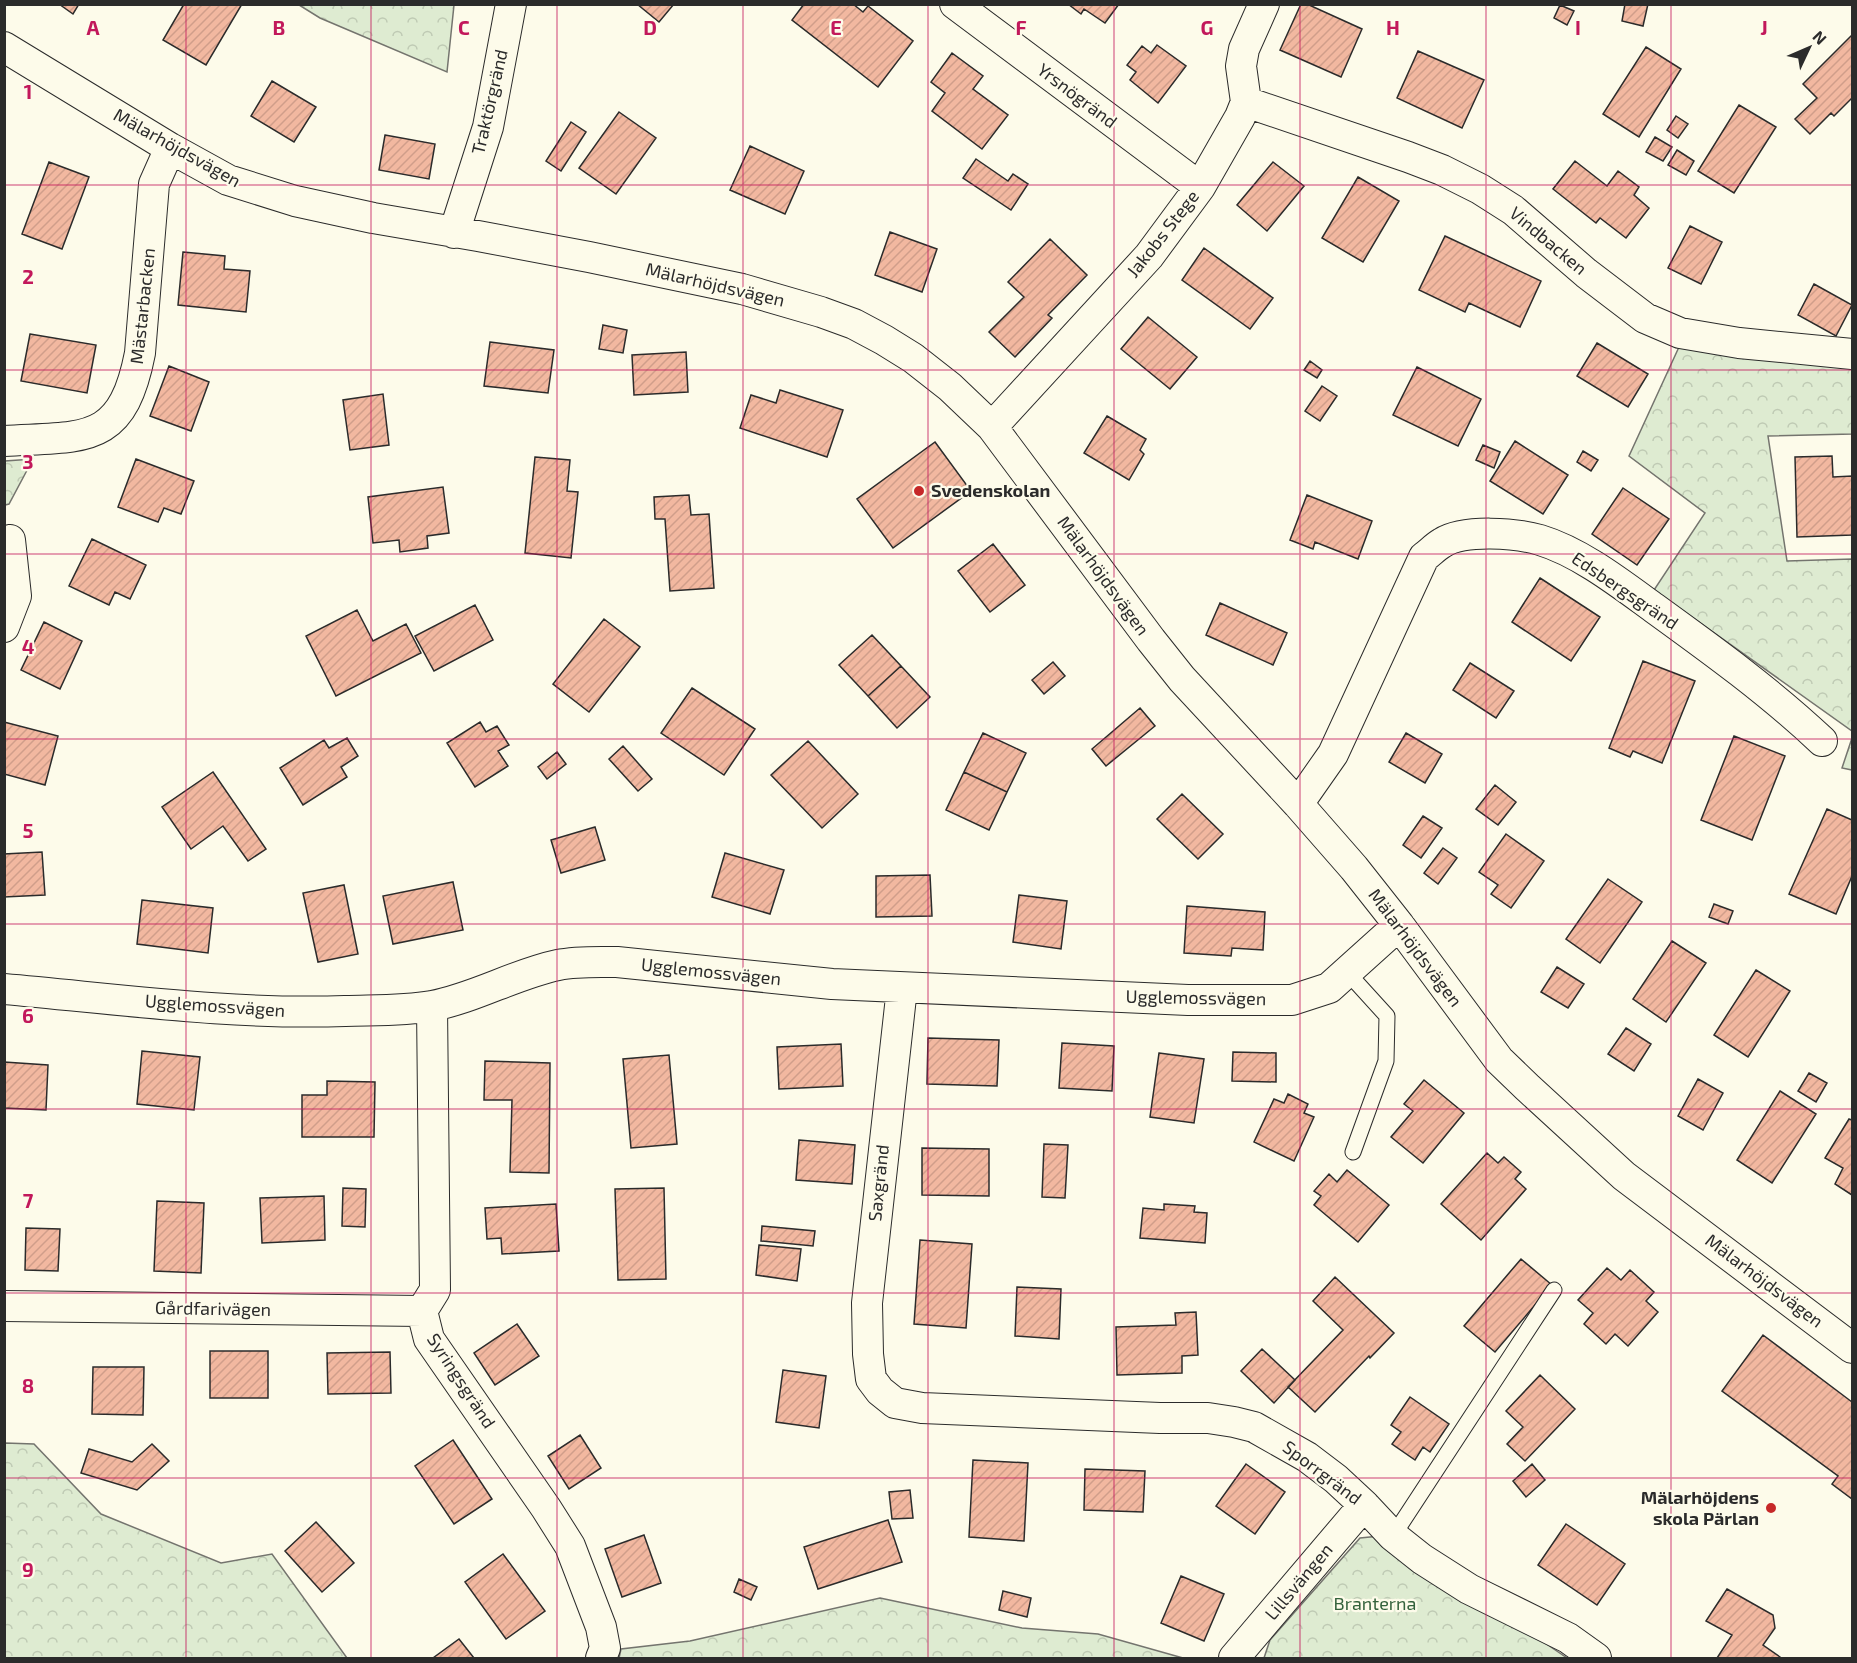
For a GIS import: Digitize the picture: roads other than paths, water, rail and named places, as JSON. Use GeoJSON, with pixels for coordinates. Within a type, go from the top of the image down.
{"type":"FeatureCollection","features":[{"type":"Feature","properties":{"kind":"street","name":"Traktörgränd"},"geometry":{"type":"LineString","coordinates":[[454,233],[488,127],[511,4]]}},
{"type":"Feature","properties":{"kind":"street","name":"Yrsnögränd"},"geometry":{"type":"LineString","coordinates":[[954,4],[1200,187]]}},
{"type":"Feature","properties":{"kind":"street"},"geometry":{"type":"LineString","coordinates":[[1246,102],[1241,66],[1245,49],[1264,4]]}},
{"type":"Feature","properties":{"kind":"street","name":"Mälarhöjdsvägen"},"geometry":{"type":"LineString","coordinates":[[4,47],[170,148],[228,180],[295,201],[742,289],[854,324],[913,358],[970,404],[992,428],[1182,679],[1354,868],[1500,1060],[1624,1176],[1852,1348]]}},
{"type":"Feature","properties":{"kind":"street","name":"Jakobs Stege"},"geometry":{"type":"LineString","coordinates":[[992,428],[1149,256],[1200,187],[1240,117],[1246,102]]}},
{"type":"Feature","properties":{"kind":"street","name":"Vindbacken"},"geometry":{"type":"LineString","coordinates":[[1246,102],[1417,160],[1480,189],[1512,210],[1586,273],[1645,318],[1680,333],[1739,343],[1852,354]]}},
{"type":"Feature","properties":{"kind":"street","name":"Mästarbacken"},"geometry":{"type":"LineString","coordinates":[[4,441],[82,435],[96,431],[113,420],[126,401],[140,353],[154,184],[170,148]]}},
{"type":"Feature","properties":{"kind":"street","name":"Edsbergsgränd"},"geometry":{"type":"LineString","coordinates":[[1298,804],[1333,754],[1424,557],[1443,542],[1462,535],[1496,535],[1541,541],[1585,561],[1724,659],[1790,711],[1822,741]]}},
{"type":"Feature","properties":{"kind":"street"},"geometry":{"type":"LineString","coordinates":[[4,627],[16,596],[9,540]]}},
{"type":"Feature","properties":{"kind":"street","name":"Ugglemossvägen"},"geometry":{"type":"LineString","coordinates":[[4,989],[281,1012],[383,1010],[432,1006],[534,972],[559,965],[591,961],[832,984],[902,988],[1188,1000],[1292,999],[1329,988],[1399,925]]}},
{"type":"Feature","properties":{"kind":"street","name":"Saxgränd"},"geometry":{"type":"LineString","coordinates":[[871,1379],[867,1354],[867,1303],[902,988]]}},
{"type":"Feature","properties":{"kind":"street","name":"Syringsgränd"},"geometry":{"type":"LineString","coordinates":[[432,1006],[435,1290],[422,1311],[429,1339],[570,1546],[601,1627],[606,1648],[601,1658]]}},
{"type":"Feature","properties":{"kind":"street","name":"Gårdfarivägen"},"geometry":{"type":"LineString","coordinates":[[4,1306],[422,1311]]}},
{"type":"Feature","properties":{"kind":"street","name":"Sporrgränd"},"geometry":{"type":"LineString","coordinates":[[871,1379],[880,1391],[895,1402],[922,1408],[1209,1418],[1254,1427],[1307,1457],[1364,1505],[1394,1536],[1422,1560],[1469,1589],[1568,1638],[1596,1659]]}},
{"type":"Feature","properties":{"kind":"street","name":"Lillsvängen"},"geometry":{"type":"LineString","coordinates":[[1234,1659],[1364,1505]]}},
{"type":"Feature","properties":{"kind":"lane"},"geometry":{"type":"LineString","coordinates":[[1347,972],[1387,1016],[1386,1061],[1353,1152]]}},
{"type":"Feature","properties":{"kind":"lane"},"geometry":{"type":"LineString","coordinates":[[1394,1536],[1554,1290]]}},
{"type":"Feature","properties":{"kind":"place","name":"Svedenskolan"},"geometry":{"type":"Point","coordinates":[919,491]}},
{"type":"Feature","properties":{"kind":"place","name":"Mälarhöjdens skola Pärlan"},"geometry":{"type":"Point","coordinates":[1771,1508]}},
{"type":"Feature","properties":{"kind":"park label","name":"Branterna"},"geometry":{"type":"Point","coordinates":[1375,1604]}}]}
